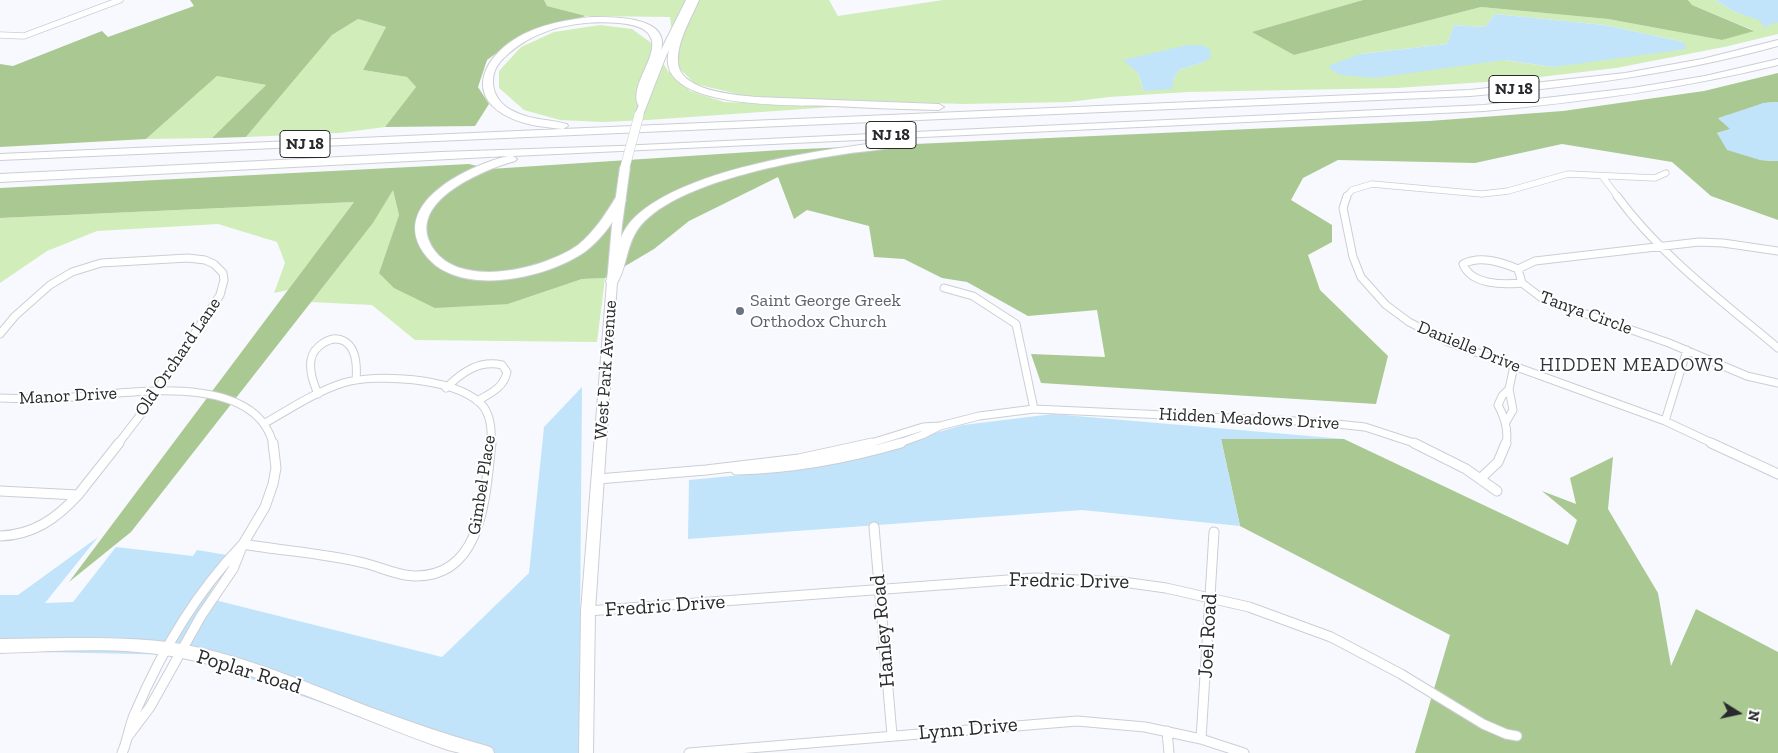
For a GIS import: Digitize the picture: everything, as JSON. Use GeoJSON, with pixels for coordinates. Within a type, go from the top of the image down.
{"type":"FeatureCollection","features":[{"type":"Feature","properties":{"kind":"highway"},"geometry":{"type":"LineString","coordinates":[[692,0],[678,40],[673,64],[681,78],[702,91],[758,101],[1020,112]]}},
{"type":"Feature","properties":{"kind":"highway"},"geometry":{"type":"LineString","coordinates":[[609,130],[546,124],[510,114],[495,102],[490,94],[488,81],[491,68],[500,56],[513,45],[547,29],[571,22],[596,20],[634,23],[648,28],[656,36],[657,40],[643,89],[642,103]]}},
{"type":"Feature","properties":{"kind":"highway","name":"NJ 18"},"geometry":{"type":"LineString","coordinates":[[0,157],[1341,99],[1507,90],[1586,82],[1662,70],[1721,58],[1778,43]]}},
{"type":"Feature","properties":{"kind":"highway","name":"NJ 18"},"geometry":{"type":"LineString","coordinates":[[0,178],[440,155],[600,150],[1438,111],[1556,102],[1694,82],[1778,62]]}},
{"type":"Feature","properties":{"kind":"highway"},"geometry":{"type":"LineString","coordinates":[[612,282],[627,237],[640,219],[664,200],[715,180],[790,161],[882,145],[1146,124]]}},
{"type":"Feature","properties":{"kind":"highway"},"geometry":{"type":"LineString","coordinates":[[600,150],[503,160],[471,171],[450,184],[430,206],[422,228],[424,242],[436,258],[459,270],[495,276],[528,272],[558,262],[580,250],[603,228],[620,200]]}},
{"type":"Feature","properties":{"kind":"street"},"geometry":{"type":"LineString","coordinates":[[0,35],[24,36],[120,0]]}},
{"type":"Feature","properties":{"kind":"street","name":"West Park Avenue"},"geometry":{"type":"LineString","coordinates":[[586,753],[588,611],[612,282],[620,200],[642,103],[662,56],[692,0]]}},
{"type":"Feature","properties":{"kind":"street","name":"Danielle Drive"},"geometry":{"type":"LineString","coordinates":[[1666,173],[1655,178],[1561,175],[1508,191],[1482,194],[1372,184],[1352,190],[1344,202],[1343,208],[1356,267],[1367,286],[1386,305],[1409,322],[1435,336],[1665,421],[1778,474]]}},
{"type":"Feature","properties":{"kind":"street"},"geometry":{"type":"LineString","coordinates":[[1602,176],[1622,204],[1663,247],[1693,276],[1778,348]]}},
{"type":"Feature","properties":{"kind":"street"},"geometry":{"type":"LineString","coordinates":[[1522,283],[1499,284],[1469,274],[1464,270],[1463,264],[1468,261],[1492,260],[1518,269],[1535,261],[1706,242],[1778,251]]}},
{"type":"Feature","properties":{"kind":"street","name":"Old Orchard Lane"},"geometry":{"type":"LineString","coordinates":[[0,334],[15,316],[50,285],[83,268],[110,261],[198,258],[211,262],[223,274],[224,280],[220,295],[156,392],[78,495],[61,514],[38,528],[24,534],[0,536]]}},
{"type":"Feature","properties":{"kind":"street","name":"Tanya Circle"},"geometry":{"type":"LineString","coordinates":[[1518,269],[1522,283],[1543,299],[1687,350],[1747,376],[1778,383]]}},
{"type":"Feature","properties":{"kind":"street"},"geometry":{"type":"LineString","coordinates":[[944,288],[961,290],[995,308],[1016,324],[1034,409]]}},
{"type":"Feature","properties":{"kind":"street"},"geometry":{"type":"LineString","coordinates":[[318,394],[312,380],[310,359],[317,348],[330,341],[344,342],[355,356],[356,380]]}},
{"type":"Feature","properties":{"kind":"street"},"geometry":{"type":"LineString","coordinates":[[1665,421],[1687,350]]}},
{"type":"Feature","properties":{"kind":"street"},"geometry":{"type":"LineString","coordinates":[[265,423],[318,394],[356,380],[389,377],[460,391],[478,401],[505,381],[507,372],[502,365],[490,363],[460,374],[446,388]]}},
{"type":"Feature","properties":{"kind":"street"},"geometry":{"type":"LineString","coordinates":[[1506,422],[1513,407],[1509,389],[1514,366]]}},
{"type":"Feature","properties":{"kind":"street"},"geometry":{"type":"LineString","coordinates":[[1480,479],[1491,470],[1503,455],[1507,440],[1506,422],[1498,405],[1502,396],[1509,389]]}},
{"type":"Feature","properties":{"kind":"street","name":"Manor Drive"},"geometry":{"type":"LineString","coordinates":[[0,398],[28,399],[156,392],[197,393],[224,397],[246,407],[265,423],[275,445],[275,474],[267,502],[242,544],[234,567],[201,617],[146,715],[129,736]]}},
{"type":"Feature","properties":{"kind":"street","name":"Gimbel Place"},"geometry":{"type":"LineString","coordinates":[[242,544],[357,561],[405,575],[430,574],[451,565],[464,555],[474,539],[490,454],[492,431],[490,420],[478,401]]}},
{"type":"Feature","properties":{"kind":"street","name":"Hidden Meadows Drive"},"geometry":{"type":"LineString","coordinates":[[598,478],[706,470],[778,470],[811,467],[878,450],[925,435],[940,426],[979,416],[1034,409],[1350,425],[1381,431],[1419,445],[1453,461],[1497,492]]}},
{"type":"Feature","properties":{"kind":"street"},"geometry":{"type":"LineString","coordinates":[[0,491],[78,495]]}},
{"type":"Feature","properties":{"kind":"street","name":"Hanley Road"},"geometry":{"type":"LineString","coordinates":[[874,527],[892,735]]}},
{"type":"Feature","properties":{"kind":"street","name":"Joel Road"},"geometry":{"type":"LineString","coordinates":[[1201,739],[1214,532]]}},
{"type":"Feature","properties":{"kind":"street","name":"Manor Drive"},"geometry":{"type":"LineString","coordinates":[[129,736],[134,716],[148,684],[167,649],[221,565],[242,544]]}},
{"type":"Feature","properties":{"kind":"street","name":"Fredric Drive"},"geometry":{"type":"LineString","coordinates":[[588,611],[1035,578],[1083,577],[1155,584],[1210,596],[1274,615],[1329,637],[1397,671],[1479,721],[1509,735],[1517,736]]}},
{"type":"Feature","properties":{"kind":"street","name":"Poplar Road"},"geometry":{"type":"LineString","coordinates":[[0,646],[71,645],[167,649],[182,652],[258,671],[445,741],[487,753]]}},
{"type":"Feature","properties":{"kind":"street","name":"Lynn Drive"},"geometry":{"type":"LineString","coordinates":[[689,753],[892,735],[1077,722],[1132,725],[1167,731],[1201,739],[1244,753]]}},
{"type":"Feature","properties":{"kind":"street"},"geometry":{"type":"LineString","coordinates":[[1167,731],[1169,753]]}},
{"type":"Feature","properties":{"kind":"street"},"geometry":{"type":"LineString","coordinates":[[122,753],[129,736]]}},
{"type":"Feature","properties":{"kind":"green space"},"geometry":{"type":"Polygon","coordinates":[[[190,0],[544,0],[547,6],[586,16],[517,38],[487,60],[478,87],[489,104],[475,126],[385,127],[416,87],[407,77],[363,70],[386,27],[358,19],[332,35],[246,137],[212,138],[266,85],[217,76],[146,139],[0,147],[0,64],[13,66],[102,31],[108,37],[194,6],[190,0]]]}},
{"type":"Feature","properties":{"kind":"green space"},"geometry":{"type":"Polygon","coordinates":[[[544,0],[829,0],[838,16],[943,0],[1363,0],[1253,32],[1294,55],[1481,7],[1608,19],[1722,40],[1753,30],[1692,5],[1688,0],[1715,0],[1735,12],[1778,23],[1778,34],[1724,47],[1616,68],[1515,80],[1396,88],[1188,92],[1109,97],[1069,102],[963,104],[751,97],[695,84],[676,65],[670,17],[586,16],[547,6],[544,0]],[[1495,14],[1485,27],[1454,25],[1447,44],[1360,54],[1504,60],[1553,67],[1684,42],[1605,25],[1495,14]],[[1204,62],[1138,73],[1144,91],[1174,78],[1179,70],[1204,62]]]}},
{"type":"Feature","properties":{"kind":"green space"},"geometry":{"type":"Polygon","coordinates":[[[1363,0],[1688,0],[1692,5],[1754,31],[1722,40],[1608,19],[1481,7],[1294,55],[1252,32],[1363,0]]]}},
{"type":"Feature","properties":{"kind":"green space"},"geometry":{"type":"Polygon","coordinates":[[[358,19],[386,27],[363,70],[407,77],[416,87],[385,127],[339,133],[246,137],[332,35],[358,19]]]}},
{"type":"Feature","properties":{"kind":"green space"},"geometry":{"type":"Polygon","coordinates":[[[600,25],[632,29],[650,42],[668,71],[690,91],[724,102],[832,107],[648,120],[603,122],[560,120],[524,110],[499,88],[499,71],[521,47],[554,32],[600,25]]]}},
{"type":"Feature","properties":{"kind":"green space"},"geometry":{"type":"Polygon","coordinates":[[[1778,73],[1778,102],[1764,103],[1719,119],[1731,129],[1717,133],[1760,160],[1778,161],[1778,220],[1711,196],[1672,162],[1562,144],[1475,163],[1338,160],[1303,178],[1291,200],[1332,225],[1332,242],[1308,255],[1320,290],[1388,356],[1376,404],[1041,383],[1031,354],[1105,357],[1097,310],[1028,316],[967,282],[942,278],[904,259],[874,257],[869,226],[807,210],[794,219],[778,177],[689,221],[654,249],[605,278],[582,279],[508,304],[435,308],[394,288],[379,273],[399,215],[393,190],[373,223],[131,532],[69,582],[354,202],[0,218],[0,188],[469,164],[490,169],[781,150],[1429,121],[1563,111],[1704,91],[1778,73]]]}},
{"type":"Feature","properties":{"kind":"green space"},"geometry":{"type":"Polygon","coordinates":[[[217,76],[266,85],[212,138],[146,139],[217,76]]]}},
{"type":"Feature","properties":{"kind":"green space"},"geometry":{"type":"Polygon","coordinates":[[[393,189],[399,215],[379,273],[508,304],[582,279],[605,278],[597,342],[415,340],[372,305],[311,302],[373,223],[393,189]]]}},
{"type":"Feature","properties":{"kind":"green space"},"geometry":{"type":"Polygon","coordinates":[[[354,202],[288,290],[274,293],[285,263],[277,242],[218,224],[97,231],[47,251],[0,283],[0,218],[354,202]]]}},
{"type":"Feature","properties":{"kind":"green space"},"geometry":{"type":"Polygon","coordinates":[[[1221,439],[1344,439],[1568,545],[1577,520],[1542,491],[1576,504],[1570,478],[1613,457],[1608,509],[1658,593],[1671,666],[1696,609],[1778,652],[1778,753],[1415,753],[1450,635],[1240,526],[1221,439]]]}},
{"type":"Feature","properties":{"kind":"water"},"geometry":{"type":"Polygon","coordinates":[[[1715,0],[1778,0],[1778,23],[1773,23],[1765,28],[1759,20],[1735,12],[1715,0]]]}},
{"type":"Feature","properties":{"kind":"water"},"geometry":{"type":"Polygon","coordinates":[[[1495,14],[1605,25],[1684,42],[1686,49],[1553,67],[1504,60],[1375,78],[1340,75],[1329,68],[1330,65],[1360,54],[1447,44],[1454,25],[1485,27],[1495,14]]]}},
{"type":"Feature","properties":{"kind":"water"},"geometry":{"type":"Polygon","coordinates":[[[1188,45],[1202,45],[1210,49],[1211,57],[1204,62],[1179,70],[1174,78],[1172,89],[1144,91],[1138,73],[1123,60],[1188,45]]]}},
{"type":"Feature","properties":{"kind":"water"},"geometry":{"type":"Polygon","coordinates":[[[1778,102],[1778,161],[1760,160],[1727,150],[1717,133],[1730,129],[1718,118],[1764,103],[1778,102]]]}},
{"type":"Feature","properties":{"kind":"water"},"geometry":{"type":"Polygon","coordinates":[[[582,387],[579,753],[471,753],[180,655],[0,651],[0,595],[18,595],[98,537],[45,603],[73,602],[116,547],[193,556],[197,550],[233,556],[207,598],[442,657],[529,573],[544,427],[582,387]]]}},
{"type":"Feature","properties":{"kind":"water"},"geometry":{"type":"Polygon","coordinates":[[[1053,414],[1344,439],[1221,439],[1240,526],[1082,510],[688,539],[689,480],[814,468],[963,425],[1053,414]]]}},
{"type":"Feature","properties":{"kind":"place","name":"Saint George Greek Orthodox Church"},"geometry":{"type":"Point","coordinates":[740,311]}},
{"type":"Feature","properties":{"kind":"district","name":"HIDDEN MEADOWS"},"geometry":{"type":"Point","coordinates":[1632,366]}}]}
